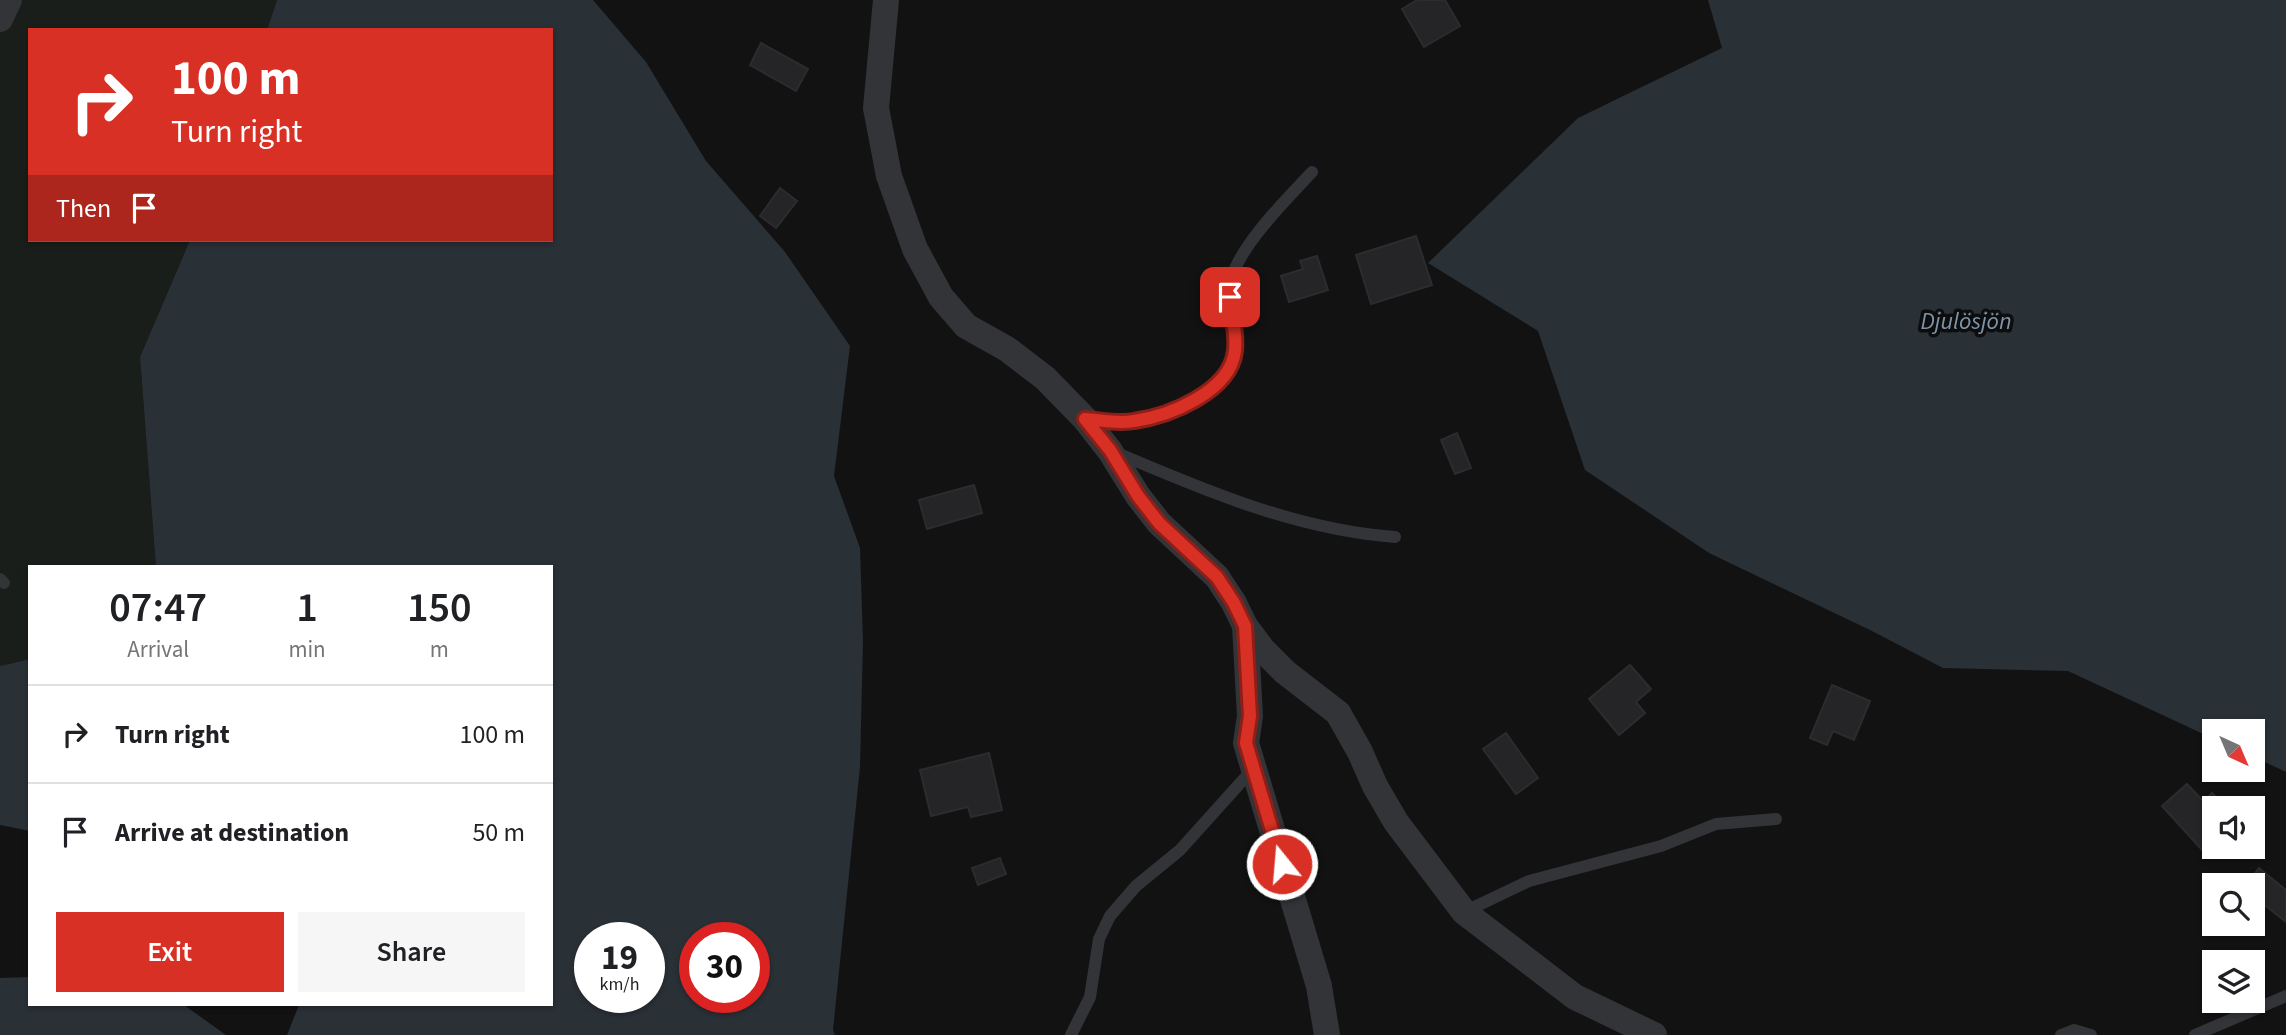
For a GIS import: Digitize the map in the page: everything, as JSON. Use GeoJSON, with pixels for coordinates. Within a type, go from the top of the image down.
{"type":"FeatureCollection","features":[{"type":"Feature","properties":{"kind":"street"},"geometry":{"type":"LineString","coordinates":[[0,19],[9,0]]}},
{"type":"Feature","properties":{"kind":"street"},"geometry":{"type":"LineString","coordinates":[[886,0],[876,108],[889,176],[915,249],[941,297],[966,326],[1007,349],[1045,378],[1085,419],[1110,450],[1138,496],[1159,523],[1217,577],[1245,626],[1263,650],[1285,673],[1338,713],[1396,822],[1464,912],[1575,998],[1654,1035]]}},
{"type":"Feature","properties":{"kind":"street"},"geometry":{"type":"LineString","coordinates":[[1245,626],[1250,716],[1246,743],[1319,986],[1327,1035]]}},
{"type":"Feature","properties":{"kind":"lane"},"geometry":{"type":"LineString","coordinates":[[1085,419],[1132,422],[1180,410],[1200,397],[1226,373],[1235,352],[1231,278],[1244,252],[1312,172]]}},
{"type":"Feature","properties":{"kind":"lane"},"geometry":{"type":"LineString","coordinates":[[1110,450],[1217,496],[1356,534],[1395,537]]}},
{"type":"Feature","properties":{"kind":"lane"},"geometry":{"type":"LineString","coordinates":[[1071,1035],[1090,997],[1099,939],[1110,916],[1136,886],[1180,850],[1252,770]]}},
{"type":"Feature","properties":{"kind":"lane"},"geometry":{"type":"LineString","coordinates":[[1464,912],[1529,881],[1661,846],[1716,824],[1776,819]]}},
{"type":"Feature","properties":{"kind":"lane"},"geometry":{"type":"LineString","coordinates":[[2196,1035],[2286,996]]}},
{"type":"Feature","properties":{"kind":"lane"},"geometry":{"type":"LineString","coordinates":[[2061,1035],[2074,1030],[2091,1035]]}},
{"type":"Feature","properties":{"kind":"shaded area"},"geometry":{"type":"Polygon","coordinates":[[[0,0],[277,0],[268,28],[28,28],[28,242],[189,242],[140,357],[156,565],[28,565],[28,659],[0,666],[0,0]]]}},
{"type":"Feature","properties":{"kind":"water"},"geometry":{"type":"Polygon","coordinates":[[[277,0],[593,0],[646,62],[706,161],[785,252],[850,346],[834,476],[860,548],[863,641],[860,767],[833,1030],[835,1035],[287,1035],[299,1006],[553,1006],[553,565],[156,565],[140,357],[189,242],[553,242],[553,28],[268,28],[277,0]]]}},
{"type":"Feature","properties":{"kind":"water","name":"Djulösjön"},"geometry":{"type":"Polygon","coordinates":[[[1708,0],[2286,0],[2286,772],[2265,762],[2265,719],[2202,719],[2202,733],[2068,671],[1943,668],[1709,553],[1585,470],[1538,331],[1428,263],[1578,118],[1722,48],[1708,0]]]}},
{"type":"Feature","properties":{"kind":"water"},"geometry":{"type":"Polygon","coordinates":[[[28,659],[28,831],[0,825],[0,666],[28,659]]]}},
{"type":"Feature","properties":{"kind":"water"},"geometry":{"type":"Polygon","coordinates":[[[28,977],[28,1006],[185,1006],[226,1035],[0,1035],[0,978],[28,977]]]}},
{"type":"Feature","properties":{"kind":"building"},"geometry":{"type":"Polygon","coordinates":[[[1417,0],[1445,0],[1460,26],[1424,47],[1402,9],[1417,0]]]}},
{"type":"Feature","properties":{"kind":"building"},"geometry":{"type":"Polygon","coordinates":[[[761,43],[808,69],[796,91],[750,65],[761,43]]]}},
{"type":"Feature","properties":{"kind":"building"},"geometry":{"type":"Polygon","coordinates":[[[780,188],[797,201],[776,228],[760,216],[780,188]]]}},
{"type":"Feature","properties":{"kind":"building"},"geometry":{"type":"Polygon","coordinates":[[[1416,236],[1432,285],[1371,304],[1356,255],[1416,236]]]}},
{"type":"Feature","properties":{"kind":"building"},"geometry":{"type":"Polygon","coordinates":[[[1317,256],[1328,290],[1289,302],[1281,276],[1303,269],[1300,261],[1317,256]]]}},
{"type":"Feature","properties":{"kind":"building"},"geometry":{"type":"Polygon","coordinates":[[[1457,433],[1471,468],[1455,474],[1441,440],[1457,433]]]}},
{"type":"Feature","properties":{"kind":"building"},"geometry":{"type":"Polygon","coordinates":[[[974,485],[982,513],[927,529],[919,500],[974,485]]]}},
{"type":"Feature","properties":{"kind":"building"},"geometry":{"type":"Polygon","coordinates":[[[1630,665],[1651,689],[1636,702],[1645,713],[1619,735],[1589,699],[1630,665]]]}},
{"type":"Feature","properties":{"kind":"building"},"geometry":{"type":"Polygon","coordinates":[[[1832,685],[1870,701],[1854,740],[1833,731],[1827,745],[1810,738],[1832,685]]]}},
{"type":"Feature","properties":{"kind":"building"},"geometry":{"type":"Polygon","coordinates":[[[1506,733],[1538,778],[1516,794],[1483,749],[1506,733]]]}},
{"type":"Feature","properties":{"kind":"building"},"geometry":{"type":"Polygon","coordinates":[[[989,753],[1002,810],[971,817],[968,807],[931,816],[920,770],[989,753]]]}},
{"type":"Feature","properties":{"kind":"building"},"geometry":{"type":"Polygon","coordinates":[[[2187,784],[2202,800],[2202,850],[2162,806],[2187,784]]]}},
{"type":"Feature","properties":{"kind":"building"},"geometry":{"type":"Polygon","coordinates":[[[1000,858],[1006,874],[978,885],[972,868],[1000,858]]]}},
{"type":"Feature","properties":{"kind":"building"},"geometry":{"type":"Polygon","coordinates":[[[2259,868],[2286,890],[2286,922],[2265,905],[2265,873],[2255,873],[2259,868]]]}},
{"type":"Feature","properties":{"kind":"route"},"geometry":{"type":"LineString","coordinates":[[1230,297],[1235,352],[1226,373],[1200,397],[1180,410],[1132,422],[1085,419],[1110,450],[1138,496],[1159,523],[1217,577],[1245,626],[1250,676],[1250,716],[1246,743],[1282,864]]}}]}
